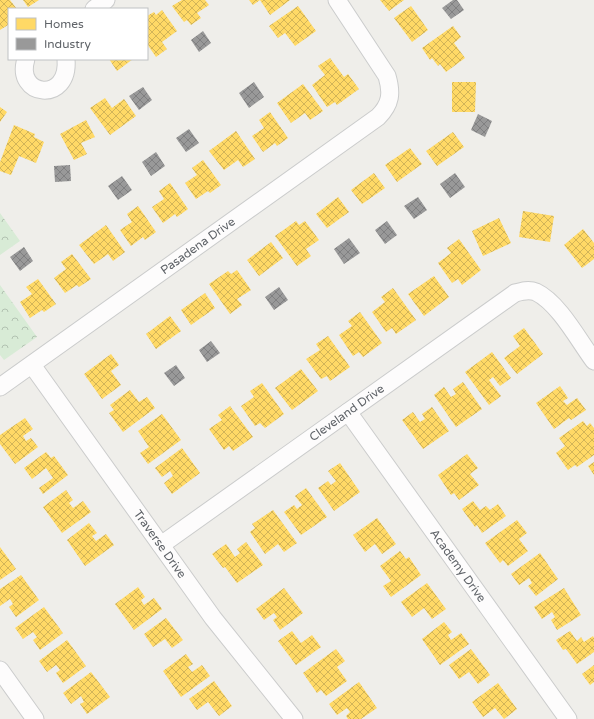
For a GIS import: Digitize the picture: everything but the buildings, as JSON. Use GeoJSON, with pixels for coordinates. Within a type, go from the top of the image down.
{"type":"FeatureCollection","features":[{"type":"Feature","properties":{"kind":"street"},"geometry":{"type":"LineString","coordinates":[[95,8],[106,0]]}},
{"type":"Feature","properties":{"kind":"street","name":"Pasadena Drive"},"geometry":{"type":"LineString","coordinates":[[0,387],[386,110],[390,100],[390,88],[387,76],[337,0]]}},
{"type":"Feature","properties":{"kind":"street"},"geometry":{"type":"LineString","coordinates":[[26,60],[24,71],[30,85],[37,90],[48,90],[57,86],[63,81],[67,73],[66,60]]}},
{"type":"Feature","properties":{"kind":"street","name":"Cleveland Drive"},"geometry":{"type":"LineString","coordinates":[[161,545],[515,293],[527,290],[535,291],[546,298],[554,306],[594,361]]}},
{"type":"Feature","properties":{"kind":"street","name":"Traverse Drive"},"geometry":{"type":"LineString","coordinates":[[32,365],[218,623],[294,719]]}},
{"type":"Feature","properties":{"kind":"street","name":"Academy Drive"},"geometry":{"type":"LineString","coordinates":[[348,412],[568,719]]}},
{"type":"Feature","properties":{"kind":"street"},"geometry":{"type":"LineString","coordinates":[[0,670],[35,719]]}},
{"type":"Feature","properties":{"kind":"green space"},"geometry":{"type":"Polygon","coordinates":[[[0,213],[20,241],[0,255],[0,213]]]}},
{"type":"Feature","properties":{"kind":"green space"},"geometry":{"type":"Polygon","coordinates":[[[0,285],[37,337],[4,360],[0,355],[0,285]]]}}]}
